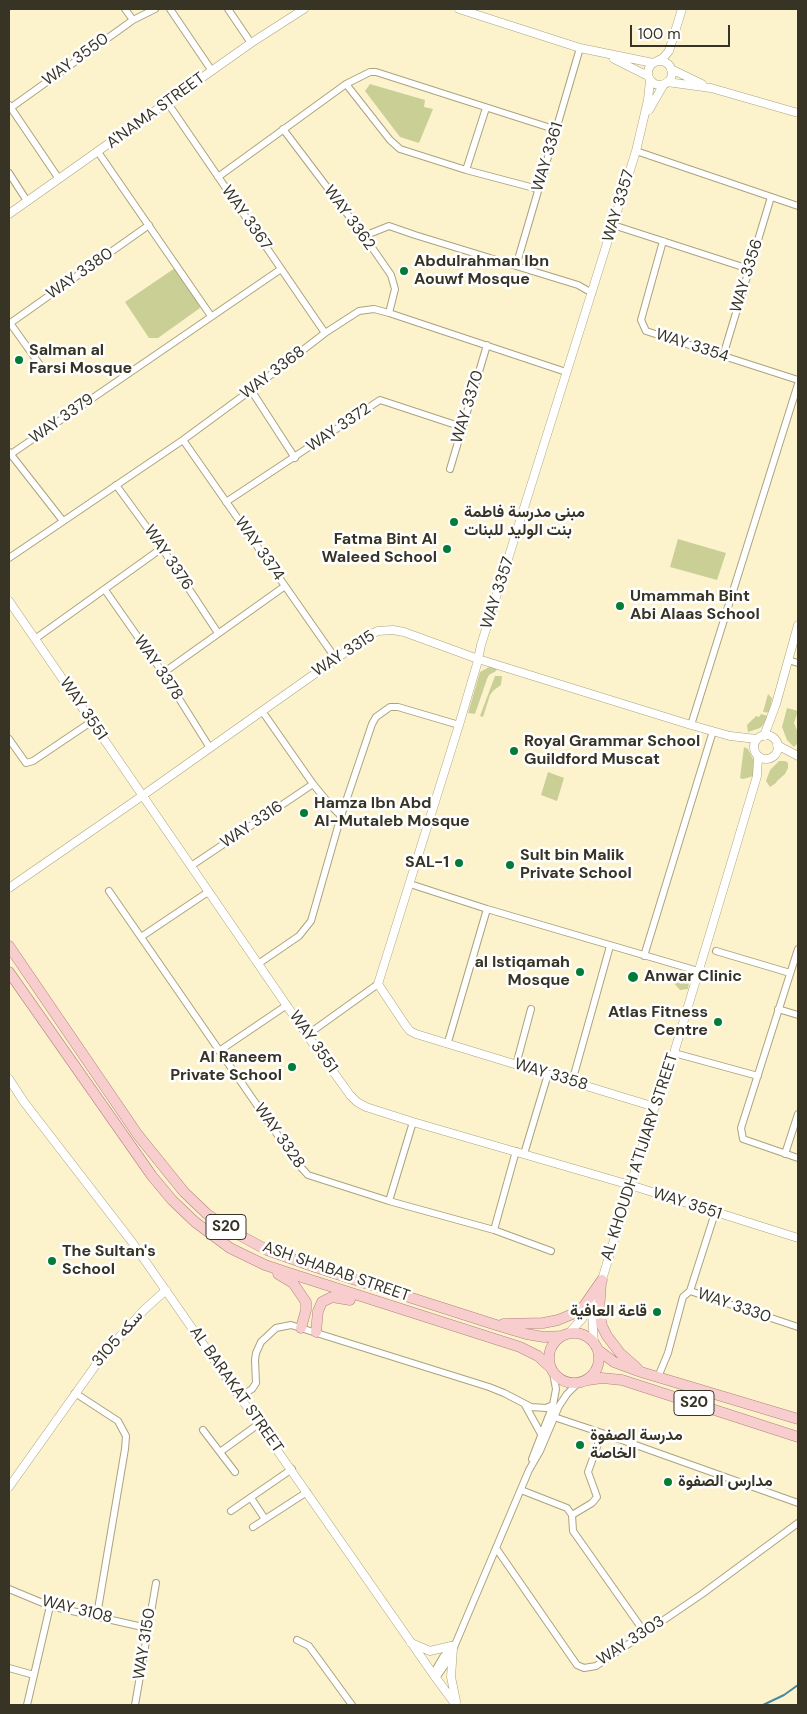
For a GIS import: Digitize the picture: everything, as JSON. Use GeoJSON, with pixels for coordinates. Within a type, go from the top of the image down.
{"type":"FeatureCollection","features":[{"type":"Feature","properties":{"kind":"main road","name":"ASH SHABAB STREET"},"geometry":{"type":"LineString","coordinates":[[9,946],[138,1135],[184,1192],[207,1214],[232,1231],[267,1250],[315,1267],[526,1334],[544,1337],[565,1335]]}},
{"type":"Feature","properties":{"kind":"main road","name":"ASH SHABAB STREET"},"geometry":{"type":"LineString","coordinates":[[9,972],[152,1176],[172,1200],[195,1222],[230,1248],[265,1265],[520,1347],[538,1356],[552,1370]]}},
{"type":"Feature","properties":{"kind":"main road"},"geometry":{"type":"LineString","coordinates":[[265,1265],[293,1283],[304,1297],[306,1310],[300,1328]]}},
{"type":"Feature","properties":{"kind":"main road"},"geometry":{"type":"LineString","coordinates":[[493,1324],[543,1323],[558,1320],[575,1313],[584,1306],[602,1280]]}},
{"type":"Feature","properties":{"kind":"main road"},"geometry":{"type":"LineString","coordinates":[[602,1280],[599,1311],[602,1326],[607,1336],[620,1352],[641,1372]]}},
{"type":"Feature","properties":{"kind":"main road"},"geometry":{"type":"LineString","coordinates":[[316,1332],[318,1311],[322,1302],[332,1297],[338,1296],[378,1307],[404,1310]]}},
{"type":"Feature","properties":{"kind":"main road","name":"S20"},"geometry":{"type":"LineString","coordinates":[[565,1335],[574,1333],[585,1336],[614,1362],[641,1372],[798,1420]]}},
{"type":"Feature","properties":{"kind":"main road"},"geometry":{"type":"LineString","coordinates":[[552,1370],[549,1353],[552,1346],[565,1335]]}},
{"type":"Feature","properties":{"kind":"main road"},"geometry":{"type":"LineString","coordinates":[[583,1381],[597,1370],[599,1356],[596,1347]]}},
{"type":"Feature","properties":{"kind":"main road","name":"S20"},"geometry":{"type":"LineString","coordinates":[[552,1370],[564,1382],[602,1378],[622,1380],[798,1437]]}},
{"type":"Feature","properties":{"kind":"street"},"geometry":{"type":"LineString","coordinates":[[125,9],[133,20]]}},
{"type":"Feature","properties":{"kind":"street","name":"WAY 3550"},"geometry":{"type":"LineString","coordinates":[[9,107],[133,20],[155,9]]}},
{"type":"Feature","properties":{"kind":"street"},"geometry":{"type":"LineString","coordinates":[[170,9],[212,70]]}},
{"type":"Feature","properties":{"kind":"street"},"geometry":{"type":"LineString","coordinates":[[228,9],[251,43]]}},
{"type":"Feature","properties":{"kind":"street","name":"A'NAMA STREET"},"geometry":{"type":"LineString","coordinates":[[9,214],[212,70],[304,9]]}},
{"type":"Feature","properties":{"kind":"street"},"geometry":{"type":"LineString","coordinates":[[461,9],[603,54],[655,62],[664,61],[671,67],[710,88]]}},
{"type":"Feature","properties":{"kind":"street"},"geometry":{"type":"LineString","coordinates":[[666,83],[672,76],[670,49],[682,9]]}},
{"type":"Feature","properties":{"kind":"street","name":"WAY 3361"},"geometry":{"type":"LineString","coordinates":[[516,266],[580,48]]}},
{"type":"Feature","properties":{"kind":"street"},"geometry":{"type":"LineString","coordinates":[[649,78],[648,69],[655,62],[663,58],[670,49]]}},
{"type":"Feature","properties":{"kind":"street"},"geometry":{"type":"LineString","coordinates":[[603,54],[649,78],[656,84],[666,83],[710,88],[798,113]]}},
{"type":"Feature","properties":{"kind":"street"},"geometry":{"type":"LineString","coordinates":[[218,177],[346,84],[366,73],[376,72],[557,130]]}},
{"type":"Feature","properties":{"kind":"street","name":"WAY 3357"},"geometry":{"type":"LineString","coordinates":[[378,984],[459,724],[481,645],[636,151],[645,118],[649,78]]}},
{"type":"Feature","properties":{"kind":"street","name":"WAY 3357"},"geometry":{"type":"LineString","coordinates":[[645,118],[666,83]]}},
{"type":"Feature","properties":{"kind":"street"},"geometry":{"type":"LineString","coordinates":[[346,84],[390,140],[400,148],[466,170],[538,189]]}},
{"type":"Feature","properties":{"kind":"street","name":"WAY 3367"},"geometry":{"type":"LineString","coordinates":[[167,102],[325,333]]}},
{"type":"Feature","properties":{"kind":"street"},"geometry":{"type":"LineString","coordinates":[[9,107],[59,179]]}},
{"type":"Feature","properties":{"kind":"street"},"geometry":{"type":"LineString","coordinates":[[466,170],[486,108]]}},
{"type":"Feature","properties":{"kind":"street","name":"WAY 3362"},"geometry":{"type":"LineString","coordinates":[[284,129],[364,236],[392,279],[394,293],[389,313]]}},
{"type":"Feature","properties":{"kind":"street"},"geometry":{"type":"LineString","coordinates":[[636,151],[798,206]]}},
{"type":"Feature","properties":{"kind":"street"},"geometry":{"type":"LineString","coordinates":[[98,152],[211,316]]}},
{"type":"Feature","properties":{"kind":"street"},"geometry":{"type":"LineString","coordinates":[[9,173],[27,202]]}},
{"type":"Feature","properties":{"kind":"street","name":"WAY 3356"},"geometry":{"type":"LineString","coordinates":[[723,356],[771,196]]}},
{"type":"Feature","properties":{"kind":"street","name":"WAY 3380"},"geometry":{"type":"LineString","coordinates":[[40,365],[9,323],[149,225]]}},
{"type":"Feature","properties":{"kind":"street"},"geometry":{"type":"LineString","coordinates":[[613,225],[749,269]]}},
{"type":"Feature","properties":{"kind":"street"},"geometry":{"type":"LineString","coordinates":[[364,236],[389,226],[578,285],[592,293]]}},
{"type":"Feature","properties":{"kind":"street","name":"WAY 3354"},"geometry":{"type":"LineString","coordinates":[[663,241],[641,320],[646,331],[798,380]]}},
{"type":"Feature","properties":{"kind":"street","name":"WAY 3379"},"geometry":{"type":"LineString","coordinates":[[10,453],[282,268]]}},
{"type":"Feature","properties":{"kind":"street","name":"WAY 3368"},"geometry":{"type":"LineString","coordinates":[[9,558],[182,440],[252,390],[325,333],[360,311],[374,309],[389,313],[566,372]]}},
{"type":"Feature","properties":{"kind":"street","name":"WAY 3370"},"geometry":{"type":"LineString","coordinates":[[450,470],[487,345]]}},
{"type":"Feature","properties":{"kind":"street"},"geometry":{"type":"LineString","coordinates":[[691,725],[798,384]]}},
{"type":"Feature","properties":{"kind":"street"},"geometry":{"type":"LineString","coordinates":[[252,390],[295,458]]}},
{"type":"Feature","properties":{"kind":"street","name":"WAY 3372"},"geometry":{"type":"LineString","coordinates":[[226,502],[380,400],[462,427]]}},
{"type":"Feature","properties":{"kind":"street","name":"WAY 3374"},"geometry":{"type":"LineString","coordinates":[[182,440],[336,659]]}},
{"type":"Feature","properties":{"kind":"street"},"geometry":{"type":"LineString","coordinates":[[10,453],[63,521]]}},
{"type":"Feature","properties":{"kind":"street","name":"WAY 3376"},"geometry":{"type":"LineString","coordinates":[[116,485],[162,548],[218,633]]}},
{"type":"Feature","properties":{"kind":"street"},"geometry":{"type":"LineString","coordinates":[[35,640],[162,548]]}},
{"type":"Feature","properties":{"kind":"street"},"geometry":{"type":"LineString","coordinates":[[163,673],[285,586]]}},
{"type":"Feature","properties":{"kind":"street","name":"WAY 3378"},"geometry":{"type":"LineString","coordinates":[[104,590],[163,673],[210,748]]}},
{"type":"Feature","properties":{"kind":"street","name":"WAY 3551"},"geometry":{"type":"LineString","coordinates":[[10,604],[307,1035],[357,1102],[413,1122],[630,1185],[798,1238]]}},
{"type":"Feature","properties":{"kind":"street"},"geometry":{"type":"LineString","coordinates":[[798,625],[776,704],[761,737],[754,746],[756,753],[761,759],[798,757]]}},
{"type":"Feature","properties":{"kind":"street","name":"WAY 3315"},"geometry":{"type":"LineString","coordinates":[[9,888],[370,634],[378,631],[393,630],[404,632],[478,659],[730,736],[761,737]]}},
{"type":"Feature","properties":{"kind":"street"},"geometry":{"type":"LineString","coordinates":[[788,660],[798,663]]}},
{"type":"Feature","properties":{"kind":"street"},"geometry":{"type":"LineString","coordinates":[[772,757],[776,742],[776,704]]}},
{"type":"Feature","properties":{"kind":"street"},"geometry":{"type":"LineString","coordinates":[[258,964],[299,936],[311,922],[341,816],[376,717],[390,707],[398,707],[459,724]]}},
{"type":"Feature","properties":{"kind":"street"},"geometry":{"type":"LineString","coordinates":[[262,711],[313,784],[330,806],[341,816]]}},
{"type":"Feature","properties":{"kind":"street"},"geometry":{"type":"LineString","coordinates":[[9,739],[26,763],[33,761],[92,722]]}},
{"type":"Feature","properties":{"kind":"street"},"geometry":{"type":"LineString","coordinates":[[644,956],[713,731]]}},
{"type":"Feature","properties":{"kind":"street","name":"WAY 3315"},"geometry":{"type":"LineString","coordinates":[[730,736],[756,753]]}},
{"type":"Feature","properties":{"kind":"street"},"geometry":{"type":"LineString","coordinates":[[761,737],[776,742],[798,757]]}},
{"type":"Feature","properties":{"kind":"street","name":"AL KHOUDH A'TIJIARY STREET"},"geometry":{"type":"LineString","coordinates":[[596,1347],[592,1313],[630,1185],[667,1068],[674,1053],[757,776],[756,753]]}},
{"type":"Feature","properties":{"kind":"street","name":"AL KHOUDH A'TIJIARY STREET"},"geometry":{"type":"LineString","coordinates":[[757,776],[772,757]]}},
{"type":"Feature","properties":{"kind":"street","name":"WAY 3316"},"geometry":{"type":"LineString","coordinates":[[191,866],[313,784]]}},
{"type":"Feature","properties":{"kind":"street"},"geometry":{"type":"LineString","coordinates":[[410,884],[487,909],[698,971]]}},
{"type":"Feature","properties":{"kind":"street","name":"WAY 3328"},"geometry":{"type":"LineString","coordinates":[[109,891],[304,1171],[312,1177],[389,1201],[494,1230],[551,1251]]}},
{"type":"Feature","properties":{"kind":"street"},"geometry":{"type":"LineString","coordinates":[[141,937],[208,892]]}},
{"type":"Feature","properties":{"kind":"street"},"geometry":{"type":"LineString","coordinates":[[448,1042],[487,909]]}},
{"type":"Feature","properties":{"kind":"street"},"geometry":{"type":"LineString","coordinates":[[572,1082],[610,946]]}},
{"type":"Feature","properties":{"kind":"street"},"geometry":{"type":"LineString","coordinates":[[798,949],[740,1128],[743,1139],[750,1143],[798,1158]]}},
{"type":"Feature","properties":{"kind":"street"},"geometry":{"type":"LineString","coordinates":[[716,951],[790,973]]}},
{"type":"Feature","properties":{"kind":"street"},"geometry":{"type":"LineString","coordinates":[[307,1035],[378,984]]}},
{"type":"Feature","properties":{"kind":"street","name":"WAY 3358"},"geometry":{"type":"LineString","coordinates":[[378,984],[410,1031],[655,1107]]}},
{"type":"Feature","properties":{"kind":"street"},"geometry":{"type":"LineString","coordinates":[[219,1051],[287,1005]]}},
{"type":"Feature","properties":{"kind":"street"},"geometry":{"type":"LineString","coordinates":[[516,1065],[531,1009]]}},
{"type":"Feature","properties":{"kind":"street"},"geometry":{"type":"LineString","coordinates":[[778,1009],[798,1015]]}},
{"type":"Feature","properties":{"kind":"street"},"geometry":{"type":"LineString","coordinates":[[674,1053],[758,1076]]}},
{"type":"Feature","properties":{"kind":"street"},"geometry":{"type":"LineString","coordinates":[[494,1230],[548,1074]]}},
{"type":"Feature","properties":{"kind":"street","name":"AL BARAKAT STREET"},"geometry":{"type":"LineString","coordinates":[[9,1079],[24,1102],[132,1242],[260,1423],[434,1676],[457,1705]]}},
{"type":"Feature","properties":{"kind":"street"},"geometry":{"type":"LineString","coordinates":[[786,1154],[798,1114]]}},
{"type":"Feature","properties":{"kind":"street"},"geometry":{"type":"LineString","coordinates":[[389,1201],[413,1122]]}},
{"type":"Feature","properties":{"kind":"street","name":"WAY 3330"},"geometry":{"type":"LineString","coordinates":[[715,1212],[690,1291],[798,1327]]}},
{"type":"Feature","properties":{"kind":"street","name":"AL KHOUDH A'TIJIARY STREET"},"geometry":{"type":"LineString","coordinates":[[565,1335],[587,1312],[602,1280]]}},
{"type":"Feature","properties":{"kind":"street","name":"سكه 3105"},"geometry":{"type":"LineString","coordinates":[[9,1487],[102,1355],[144,1310],[166,1290]]}},
{"type":"Feature","properties":{"kind":"street"},"geometry":{"type":"LineString","coordinates":[[658,1377],[668,1353],[683,1297],[690,1291]]}},
{"type":"Feature","properties":{"kind":"street"},"geometry":{"type":"LineString","coordinates":[[241,1396],[255,1385],[257,1379],[256,1353],[266,1336],[283,1325],[291,1325],[488,1387],[538,1409],[553,1405]]}},
{"type":"Feature","properties":{"kind":"street"},"geometry":{"type":"LineString","coordinates":[[434,1676],[446,1664],[529,1470],[553,1405],[556,1389],[552,1370]]}},
{"type":"Feature","properties":{"kind":"street"},"geometry":{"type":"LineString","coordinates":[[529,1470],[540,1451],[563,1400],[583,1381]]}},
{"type":"Feature","properties":{"kind":"street"},"geometry":{"type":"LineString","coordinates":[[75,1393],[118,1421],[126,1436],[98,1615]]}},
{"type":"Feature","properties":{"kind":"street"},"geometry":{"type":"LineString","coordinates":[[524,1404],[541,1434]]}},
{"type":"Feature","properties":{"kind":"street"},"geometry":{"type":"LineString","coordinates":[[554,1417],[798,1504]]}},
{"type":"Feature","properties":{"kind":"street"},"geometry":{"type":"LineString","coordinates":[[220,1452],[260,1423]]}},
{"type":"Feature","properties":{"kind":"street"},"geometry":{"type":"LineString","coordinates":[[202,1430],[236,1472]]}},
{"type":"Feature","properties":{"kind":"street"},"geometry":{"type":"LineString","coordinates":[[572,1514],[592,1503],[597,1497],[588,1472],[602,1433]]}},
{"type":"Feature","properties":{"kind":"street"},"geometry":{"type":"LineString","coordinates":[[231,1511],[292,1469]]}},
{"type":"Feature","properties":{"kind":"street"},"geometry":{"type":"LineString","coordinates":[[520,1490],[567,1508],[572,1514],[573,1531],[645,1633]]}},
{"type":"Feature","properties":{"kind":"street"},"geometry":{"type":"LineString","coordinates":[[253,1527],[307,1492]]}},
{"type":"Feature","properties":{"kind":"street"},"geometry":{"type":"LineString","coordinates":[[250,1498],[265,1519]]}},
{"type":"Feature","properties":{"kind":"street","name":"WAY 3303"},"geometry":{"type":"LineString","coordinates":[[496,1548],[577,1664],[584,1668],[596,1666],[645,1633],[702,1594],[798,1523]]}},
{"type":"Feature","properties":{"kind":"street","name":"WAY 3150"},"geometry":{"type":"LineString","coordinates":[[135,1705],[156,1583]]}},
{"type":"Feature","properties":{"kind":"street","name":"WAY 3108"},"geometry":{"type":"LineString","coordinates":[[9,1590],[50,1606],[98,1615],[147,1628]]}},
{"type":"Feature","properties":{"kind":"street"},"geometry":{"type":"LineString","coordinates":[[27,1705],[50,1606]]}},
{"type":"Feature","properties":{"kind":"street"},"geometry":{"type":"LineString","coordinates":[[298,1640],[309,1646],[352,1705]]}},
{"type":"Feature","properties":{"kind":"street"},"geometry":{"type":"LineString","coordinates":[[411,1642],[430,1651],[453,1645]]}},
{"type":"Feature","properties":{"kind":"street"},"geometry":{"type":"LineString","coordinates":[[453,1645],[451,1678],[457,1705]]}},
{"type":"Feature","properties":{"kind":"street"},"geometry":{"type":"LineString","coordinates":[[9,1668],[34,1675]]}},
{"type":"Feature","properties":{"kind":"green space"},"geometry":{"type":"Polygon","coordinates":[[[370,84],[425,100],[424,107],[433,109],[419,143],[400,137],[365,91],[370,84]]]}},
{"type":"Feature","properties":{"kind":"green space"},"geometry":{"type":"Polygon","coordinates":[[[175,268],[199,303],[200,308],[158,338],[149,338],[125,302],[175,268]]]}},
{"type":"Feature","properties":{"kind":"green space"},"geometry":{"type":"Polygon","coordinates":[[[678,539],[726,553],[717,580],[670,567],[678,539]]]}},
{"type":"Feature","properties":{"kind":"green space"},"geometry":{"type":"Polygon","coordinates":[[[491,666],[497,668],[496,671],[489,675],[487,679],[475,714],[468,713],[480,672],[491,666]]]}},
{"type":"Feature","properties":{"kind":"green space"},"geometry":{"type":"Polygon","coordinates":[[[495,676],[502,676],[501,685],[490,695],[483,717],[480,716],[495,676]]]}},
{"type":"Feature","properties":{"kind":"green space"},"geometry":{"type":"Polygon","coordinates":[[[768,694],[772,698],[770,713],[763,712],[768,694]]]}},
{"type":"Feature","properties":{"kind":"green space"},"geometry":{"type":"Polygon","coordinates":[[[787,708],[798,711],[794,723],[798,733],[798,743],[794,747],[787,740],[782,727],[787,708]]]}},
{"type":"Feature","properties":{"kind":"green space"},"geometry":{"type":"Polygon","coordinates":[[[761,714],[768,716],[763,725],[748,732],[747,725],[756,716],[759,717],[761,714]]]}},
{"type":"Feature","properties":{"kind":"green space"},"geometry":{"type":"Polygon","coordinates":[[[744,747],[748,749],[754,761],[754,776],[743,779],[740,778],[744,747]]]}},
{"type":"Feature","properties":{"kind":"green space"},"geometry":{"type":"Polygon","coordinates":[[[779,761],[788,763],[788,768],[785,774],[770,787],[766,781],[770,770],[779,761]]]}},
{"type":"Feature","properties":{"kind":"green space"},"geometry":{"type":"Polygon","coordinates":[[[548,772],[564,778],[557,801],[541,795],[548,772]]]}},
{"type":"Feature","properties":{"kind":"green space"},"geometry":{"type":"Polygon","coordinates":[[[682,972],[687,973],[692,979],[689,982],[688,989],[680,990],[673,982],[680,977],[682,972]]]}},
{"type":"Feature","properties":{"kind":"waterway"},"geometry":{"type":"LineString","coordinates":[[763,1705],[784,1695],[798,1685]]}},
{"type":"Feature","properties":{"kind":"place","name":"Abdulrahman Ibn Aouwf Mosque"},"geometry":{"type":"Point","coordinates":[404,271]}},
{"type":"Feature","properties":{"kind":"place","name":"Salman al Farsi Mosque"},"geometry":{"type":"Point","coordinates":[19,360]}},
{"type":"Feature","properties":{"kind":"place","name":"مبنى مدرسة فاطمة بنت الوليد للبنات"},"geometry":{"type":"Point","coordinates":[454,522]}},
{"type":"Feature","properties":{"kind":"place","name":"Fatma Bint Al Waleed School"},"geometry":{"type":"Point","coordinates":[447,549]}},
{"type":"Feature","properties":{"kind":"place","name":"Umammah Bint Abi Alaas School"},"geometry":{"type":"Point","coordinates":[620,606]}},
{"type":"Feature","properties":{"kind":"place","name":"Royal Grammar School Guildford Muscat"},"geometry":{"type":"Point","coordinates":[514,751]}},
{"type":"Feature","properties":{"kind":"place","name":"Hamza Ibn Abd Al-Mutaleb Mosque"},"geometry":{"type":"Point","coordinates":[304,813]}},
{"type":"Feature","properties":{"kind":"place","name":"SAL-1"},"geometry":{"type":"Point","coordinates":[459,863]}},
{"type":"Feature","properties":{"kind":"place","name":"Sult bin Malik Private School"},"geometry":{"type":"Point","coordinates":[510,865]}},
{"type":"Feature","properties":{"kind":"place","name":"al Istiqamah Mosque"},"geometry":{"type":"Point","coordinates":[580,972]}},
{"type":"Feature","properties":{"kind":"place","name":"Anwar Clinic"},"geometry":{"type":"Point","coordinates":[633,977]}},
{"type":"Feature","properties":{"kind":"place","name":"Atlas Fitness Centre"},"geometry":{"type":"Point","coordinates":[718,1022]}},
{"type":"Feature","properties":{"kind":"place","name":"Al Raneem Private School"},"geometry":{"type":"Point","coordinates":[292,1067]}},
{"type":"Feature","properties":{"kind":"place","name":"The Sultan's School"},"geometry":{"type":"Point","coordinates":[52,1261]}},
{"type":"Feature","properties":{"kind":"place","name":"قاعة العافية"},"geometry":{"type":"Point","coordinates":[657,1312]}},
{"type":"Feature","properties":{"kind":"place","name":"مدرسة الصفوة الخاصة"},"geometry":{"type":"Point","coordinates":[580,1445]}},
{"type":"Feature","properties":{"kind":"place","name":"مدارس الصفوة"},"geometry":{"type":"Point","coordinates":[668,1482]}}]}
